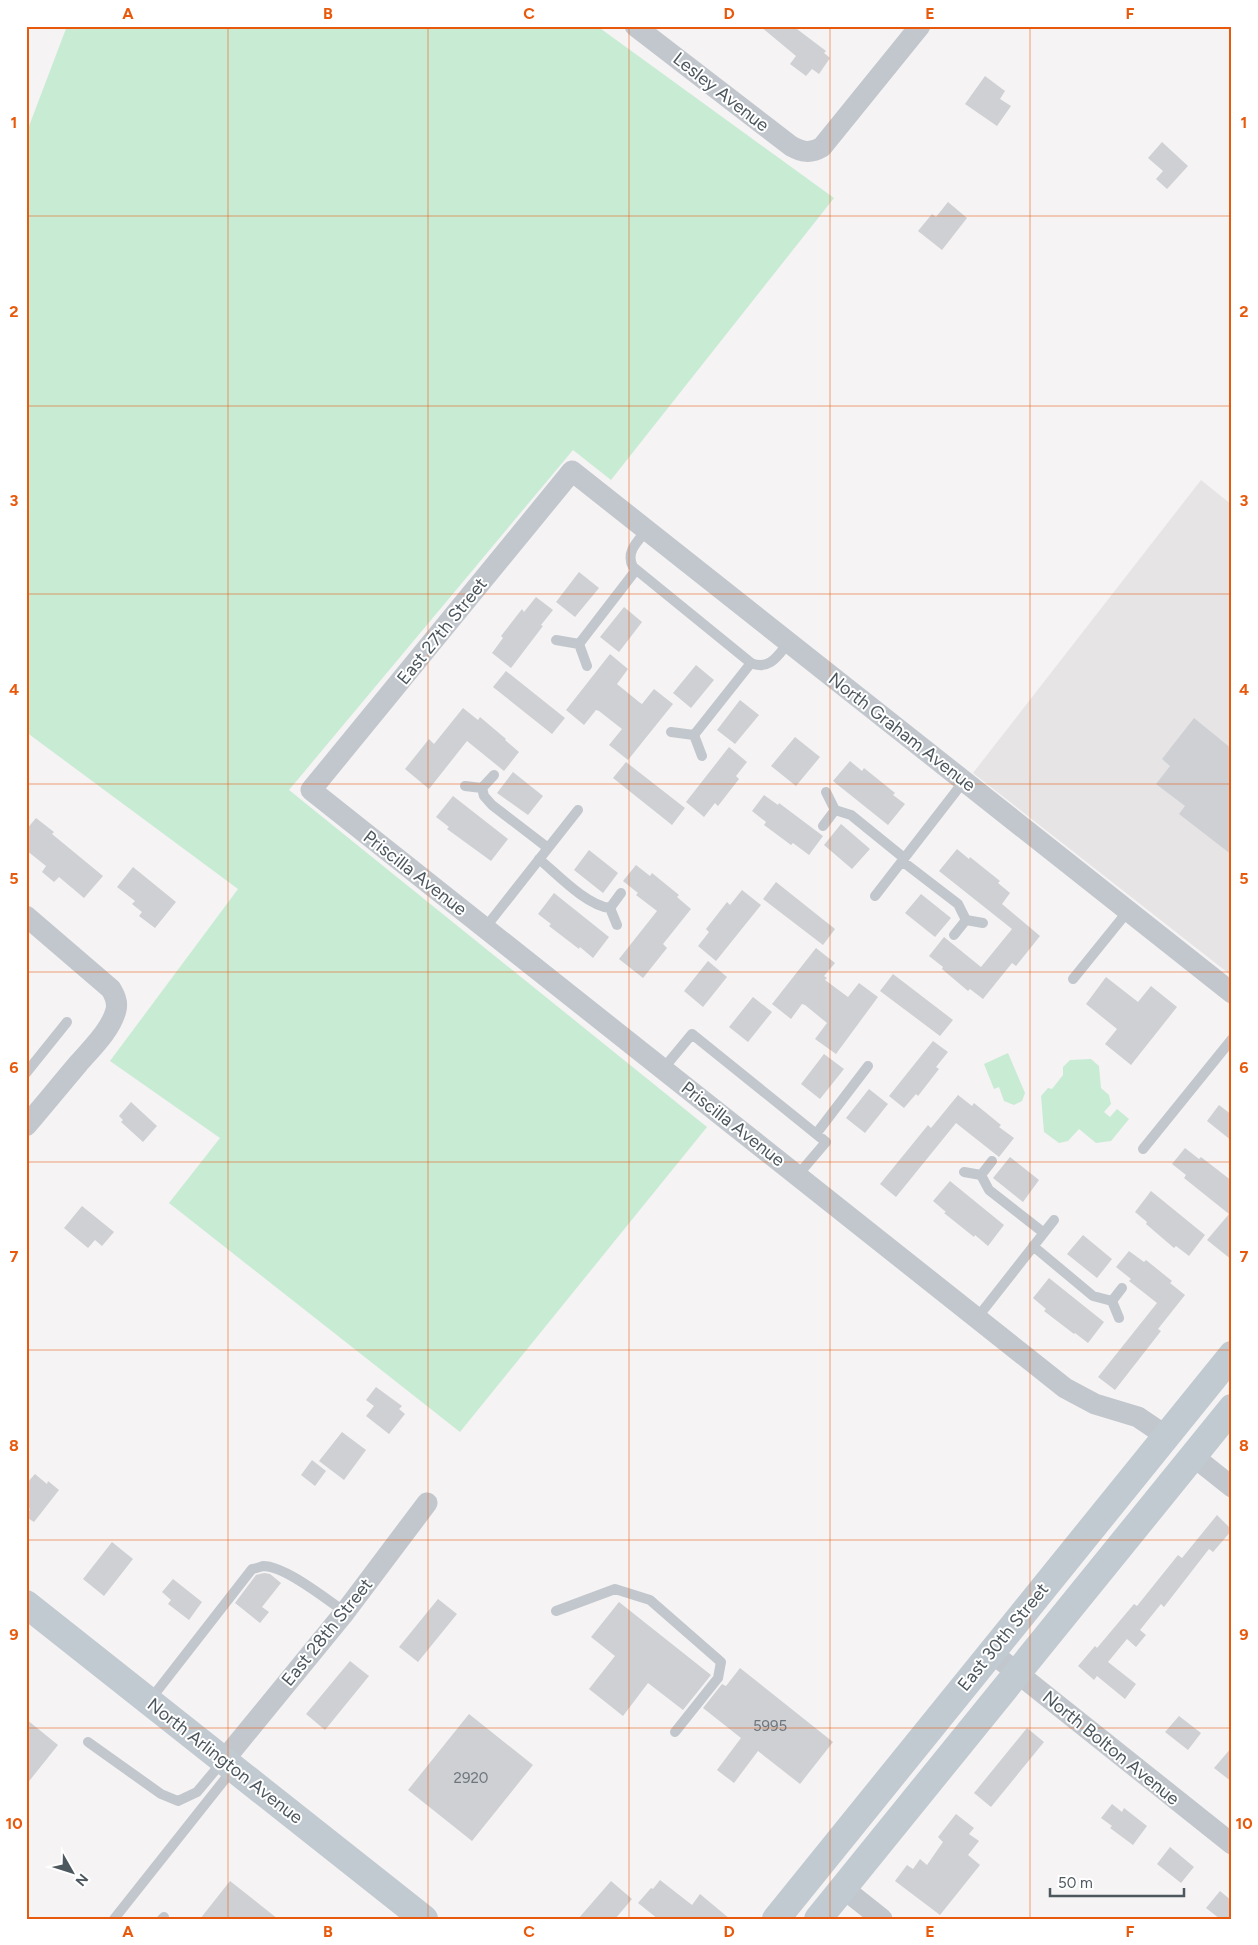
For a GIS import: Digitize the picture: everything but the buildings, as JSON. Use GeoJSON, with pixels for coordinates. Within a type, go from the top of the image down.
{"type":"FeatureCollection","features":[{"type":"Feature","properties":{"kind":"main road","name":"East 30th Street"},"geometry":{"type":"LineString","coordinates":[[776,1919],[1232,1355]]}},
{"type":"Feature","properties":{"kind":"main road","name":"East 30th Street"},"geometry":{"type":"LineString","coordinates":[[818,1919],[1232,1408]]}},
{"type":"Feature","properties":{"kind":"main road","name":"North Arlington Avenue"},"geometry":{"type":"LineString","coordinates":[[26,1604],[424,1919]]}},
{"type":"Feature","properties":{"kind":"street","name":"Lesley Avenue"},"geometry":{"type":"LineString","coordinates":[[635,26],[791,146],[810,152],[822,147],[920,26]]}},
{"type":"Feature","properties":{"kind":"street","name":"North Graham Avenue"},"geometry":{"type":"LineString","coordinates":[[572,471],[1232,993]]}},
{"type":"Feature","properties":{"kind":"street","name":"East 27th Street"},"geometry":{"type":"LineString","coordinates":[[311,790],[572,471]]}},
{"type":"Feature","properties":{"kind":"street","name":"Priscilla Avenue"},"geometry":{"type":"LineString","coordinates":[[311,790],[1077,1396],[1100,1405],[1130,1413],[1166,1436]]}},
{"type":"Feature","properties":{"kind":"street"},"geometry":{"type":"LineString","coordinates":[[26,916],[111,989],[115,996],[115,1012],[95,1044],[30,1114]]}},
{"type":"Feature","properties":{"kind":"street"},"geometry":{"type":"LineString","coordinates":[[1193,1456],[1232,1487]]}},
{"type":"Feature","properties":{"kind":"street","name":"East 28th Street"},"geometry":{"type":"LineString","coordinates":[[229,1764],[428,1503]]}},
{"type":"Feature","properties":{"kind":"street","name":"North Bolton Avenue"},"geometry":{"type":"LineString","coordinates":[[991,1652],[1232,1844]]}},
{"type":"Feature","properties":{"kind":"street"},"geometry":{"type":"LineString","coordinates":[[843,1888],[882,1919]]}},
{"type":"Feature","properties":{"kind":"lane"},"geometry":{"type":"LineString","coordinates":[[647,530],[630,554],[630,562],[636,570],[752,663],[760,666],[770,664],[789,642]]}},
{"type":"Feature","properties":{"kind":"lane"},"geometry":{"type":"LineString","coordinates":[[579,644],[636,570]]}},
{"type":"Feature","properties":{"kind":"lane"},"geometry":{"type":"LineString","coordinates":[[556,640],[579,644]]}},
{"type":"Feature","properties":{"kind":"lane"},"geometry":{"type":"LineString","coordinates":[[579,644],[587,666]]}},
{"type":"Feature","properties":{"kind":"lane"},"geometry":{"type":"LineString","coordinates":[[694,736],[752,663]]}},
{"type":"Feature","properties":{"kind":"lane"},"geometry":{"type":"LineString","coordinates":[[671,732],[694,736]]}},
{"type":"Feature","properties":{"kind":"lane"},"geometry":{"type":"LineString","coordinates":[[694,736],[702,756]]}},
{"type":"Feature","properties":{"kind":"lane"},"geometry":{"type":"LineString","coordinates":[[482,788],[494,775]]}},
{"type":"Feature","properties":{"kind":"lane"},"geometry":{"type":"LineString","coordinates":[[874,896],[964,781]]}},
{"type":"Feature","properties":{"kind":"lane"},"geometry":{"type":"LineString","coordinates":[[465,786],[482,788]]}},
{"type":"Feature","properties":{"kind":"lane"},"geometry":{"type":"LineString","coordinates":[[482,788],[484,796],[492,805],[548,848]]}},
{"type":"Feature","properties":{"kind":"lane"},"geometry":{"type":"LineString","coordinates":[[826,792],[835,810],[851,815],[960,906],[966,920]]}},
{"type":"Feature","properties":{"kind":"lane"},"geometry":{"type":"LineString","coordinates":[[485,928],[578,810]]}},
{"type":"Feature","properties":{"kind":"lane"},"geometry":{"type":"LineString","coordinates":[[823,826],[835,810]]}},
{"type":"Feature","properties":{"kind":"lane"},"geometry":{"type":"LineString","coordinates":[[539,859],[588,899],[599,906],[610,908]]}},
{"type":"Feature","properties":{"kind":"lane"},"geometry":{"type":"LineString","coordinates":[[610,908],[621,893]]}},
{"type":"Feature","properties":{"kind":"lane"},"geometry":{"type":"LineString","coordinates":[[610,908],[617,925]]}},
{"type":"Feature","properties":{"kind":"lane"},"geometry":{"type":"LineString","coordinates":[[1073,979],[1128,910]]}},
{"type":"Feature","properties":{"kind":"lane"},"geometry":{"type":"LineString","coordinates":[[966,920],[983,923]]}},
{"type":"Feature","properties":{"kind":"lane"},"geometry":{"type":"LineString","coordinates":[[954,935],[966,920]]}},
{"type":"Feature","properties":{"kind":"lane"},"geometry":{"type":"LineString","coordinates":[[26,1073],[67,1022]]}},
{"type":"Feature","properties":{"kind":"lane"},"geometry":{"type":"LineString","coordinates":[[662,1069],[692,1034],[826,1142],[797,1176]]}},
{"type":"Feature","properties":{"kind":"lane"},"geometry":{"type":"LineString","coordinates":[[1143,1149],[1232,1039]]}},
{"type":"Feature","properties":{"kind":"lane"},"geometry":{"type":"LineString","coordinates":[[816,1134],[868,1066]]}},
{"type":"Feature","properties":{"kind":"lane"},"geometry":{"type":"LineString","coordinates":[[981,1175],[992,1161]]}},
{"type":"Feature","properties":{"kind":"lane"},"geometry":{"type":"LineString","coordinates":[[964,1172],[981,1175]]}},
{"type":"Feature","properties":{"kind":"lane"},"geometry":{"type":"LineString","coordinates":[[981,1175],[989,1190],[1044,1233]]}},
{"type":"Feature","properties":{"kind":"lane"},"geometry":{"type":"LineString","coordinates":[[977,1318],[1054,1220]]}},
{"type":"Feature","properties":{"kind":"lane"},"geometry":{"type":"LineString","coordinates":[[1033,1246],[1093,1296],[1112,1301]]}},
{"type":"Feature","properties":{"kind":"lane"},"geometry":{"type":"LineString","coordinates":[[1112,1301],[1122,1288]]}},
{"type":"Feature","properties":{"kind":"lane"},"geometry":{"type":"LineString","coordinates":[[1112,1301],[1119,1318]]}},
{"type":"Feature","properties":{"kind":"lane"},"geometry":{"type":"LineString","coordinates":[[149,1701],[252,1570],[264,1566],[278,1570],[295,1578],[344,1612]]}},
{"type":"Feature","properties":{"kind":"lane"},"geometry":{"type":"LineString","coordinates":[[556,1611],[616,1589],[650,1600],[721,1662],[718,1678],[675,1732]]}},
{"type":"Feature","properties":{"kind":"lane"},"geometry":{"type":"LineString","coordinates":[[88,1742],[161,1794],[178,1801],[197,1792],[229,1764]]}},
{"type":"Feature","properties":{"kind":"lane"},"geometry":{"type":"LineString","coordinates":[[114,1919],[229,1764]]}},
{"type":"Feature","properties":{"kind":"shaded area"},"geometry":{"type":"Polygon","coordinates":[[[1201,480],[1232,505],[1232,976],[973,773],[1201,480]]]}},
{"type":"Feature","properties":{"kind":"green space"},"geometry":{"type":"Polygon","coordinates":[[[67,26],[597,26],[834,198],[611,480],[573,450],[289,790],[707,1127],[460,1432],[169,1203],[220,1138],[110,1061],[238,889],[26,732],[26,134],[67,26]]]}},
{"type":"Feature","properties":{"kind":"green space"},"geometry":{"type":"Polygon","coordinates":[[[1008,1053],[1025,1093],[1022,1101],[1014,1105],[1004,1101],[999,1087],[994,1089],[984,1064],[1008,1053]]]}},
{"type":"Feature","properties":{"kind":"green space"},"geometry":{"type":"Polygon","coordinates":[[[1091,1059],[1099,1066],[1101,1088],[1109,1095],[1111,1104],[1104,1112],[1110,1117],[1117,1109],[1129,1119],[1111,1141],[1096,1143],[1079,1129],[1068,1141],[1059,1143],[1044,1132],[1041,1096],[1048,1088],[1052,1089],[1063,1075],[1063,1067],[1070,1060],[1091,1059]]]}}]}
